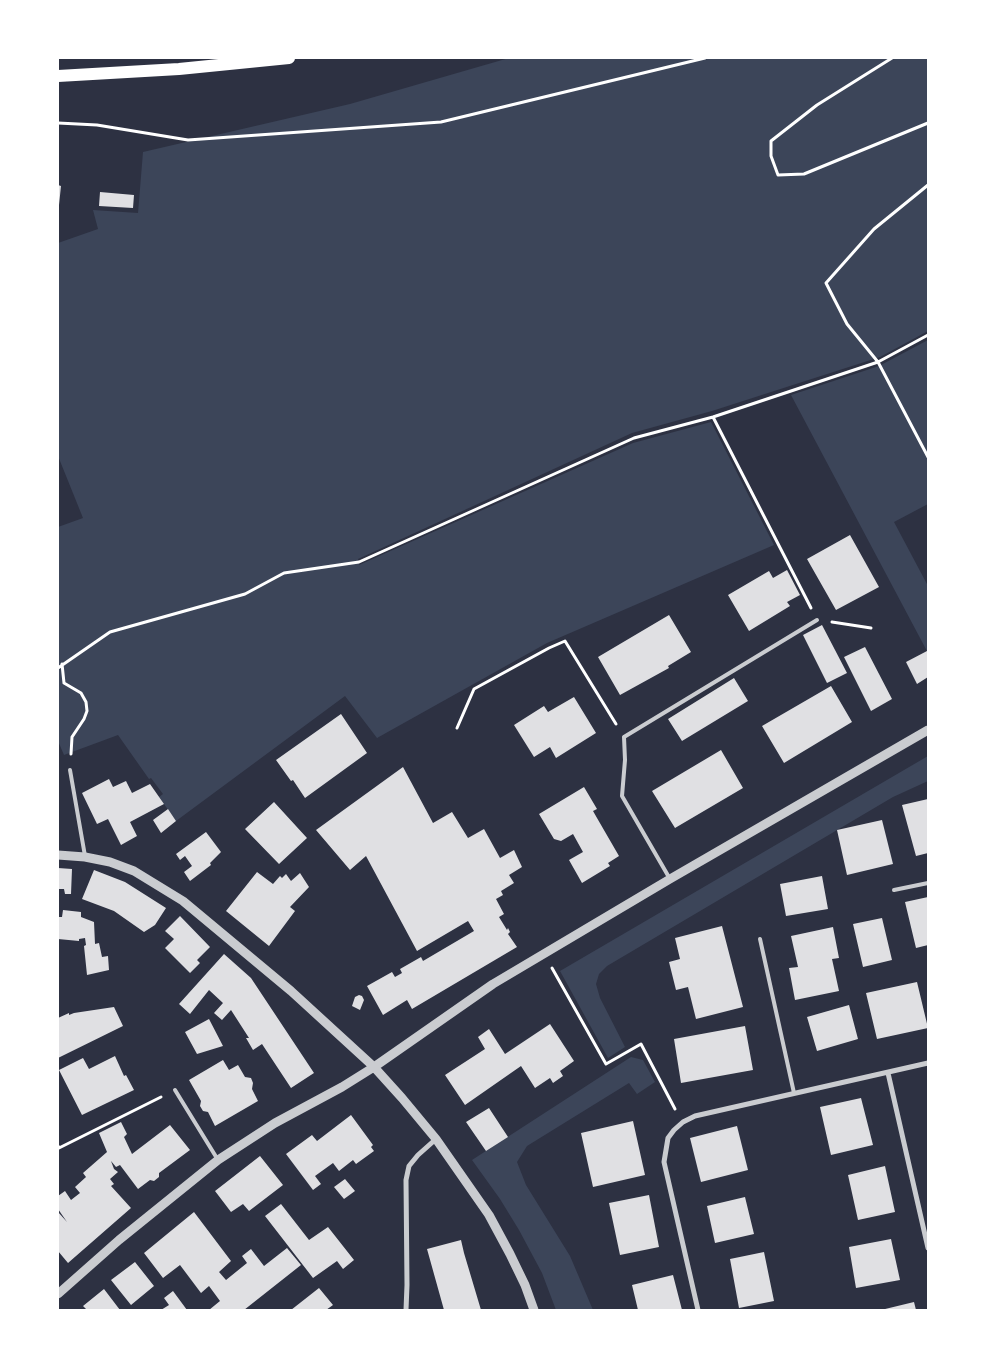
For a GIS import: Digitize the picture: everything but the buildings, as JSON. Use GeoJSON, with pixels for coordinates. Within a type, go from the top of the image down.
{"type":"FeatureCollection","features":[{"type":"Feature","properties":{"kind":"main road"},"geometry":{"type":"LineString","coordinates":[[58,76],[179,69],[289,58]]}},
{"type":"Feature","properties":{"kind":"street"},"geometry":{"type":"LineString","coordinates":[[58,1294],[119,1240],[218,1160],[275,1123],[342,1087],[374,1067],[462,1005],[545,954],[670,879],[928,730]]}},
{"type":"Feature","properties":{"kind":"street"},"geometry":{"type":"LineString","coordinates":[[58,855],[85,857],[110,862],[134,871],[184,901],[291,991],[374,1067],[436,1139],[489,1215],[525,1285],[534,1310]]}},
{"type":"Feature","properties":{"kind":"street"},"geometry":{"type":"LineString","coordinates":[[698,1310],[664,1162],[668,1138],[683,1122],[695,1116],[928,1064]]}},
{"type":"Feature","properties":{"kind":"street"},"geometry":{"type":"LineString","coordinates":[[888,1072],[928,1248]]}},
{"type":"Feature","properties":{"kind":"street"},"geometry":{"type":"LineString","coordinates":[[406,1310],[406,1180],[409,1166],[418,1154],[436,1139]]}},
{"type":"Feature","properties":{"kind":"lane"},"geometry":{"type":"LineString","coordinates":[[670,879],[622,796],[625,760],[624,737],[817,620]]}},
{"type":"Feature","properties":{"kind":"lane"},"geometry":{"type":"LineString","coordinates":[[70,770],[85,857]]}},
{"type":"Feature","properties":{"kind":"lane"},"geometry":{"type":"LineString","coordinates":[[894,890],[928,883]]}},
{"type":"Feature","properties":{"kind":"lane"},"geometry":{"type":"LineString","coordinates":[[760,939],[794,1093]]}},
{"type":"Feature","properties":{"kind":"lane"},"geometry":{"type":"LineString","coordinates":[[175,1090],[218,1160]]}},
{"type":"Feature","properties":{"kind":"path"},"geometry":{"type":"LineString","coordinates":[[58,123],[97,126],[188,140],[441,122],[705,58]]}},
{"type":"Feature","properties":{"kind":"path"},"geometry":{"type":"LineString","coordinates":[[892,58],[817,105],[771,141],[771,156],[778,175],[804,174],[928,123]]}},
{"type":"Feature","properties":{"kind":"path"},"geometry":{"type":"LineString","coordinates":[[928,185],[874,229],[826,284],[847,324],[878,362],[928,457]]}},
{"type":"Feature","properties":{"kind":"path"},"geometry":{"type":"LineString","coordinates":[[58,668],[110,632],[245,594],[284,573],[359,562],[634,438],[714,417],[878,362],[928,335]]}},
{"type":"Feature","properties":{"kind":"path"},"geometry":{"type":"LineString","coordinates":[[714,417],[817,620],[871,628]]}},
{"type":"Feature","properties":{"kind":"path"},"geometry":{"type":"LineString","coordinates":[[457,728],[474,689],[548,648],[565,641],[624,737]]}},
{"type":"Feature","properties":{"kind":"path"},"geometry":{"type":"LineString","coordinates":[[62,664],[64,683],[81,693],[86,702],[87,711],[72,737],[70,770]]}},
{"type":"Feature","properties":{"kind":"path"},"geometry":{"type":"LineString","coordinates":[[545,954],[606,1064],[640,1044],[683,1122]]}},
{"type":"Feature","properties":{"kind":"path"},"geometry":{"type":"LineString","coordinates":[[58,1146],[59,1148],[175,1090]]}},
{"type":"Feature","properties":{"kind":"shaded area"},"geometry":{"type":"Polygon","coordinates":[[[509,58],[928,58],[928,331],[880,357],[712,411],[632,433],[358,559],[359,565],[633,443],[711,422],[774,545],[547,643],[377,738],[345,696],[176,821],[159,797],[163,794],[151,778],[149,779],[118,735],[64,755],[58,741],[58,527],[83,518],[58,456],[58,243],[98,229],[93,210],[138,213],[143,152],[350,104],[509,58]]]}},
{"type":"Feature","properties":{"kind":"shaded area"},"geometry":{"type":"Polygon","coordinates":[[[928,340],[928,504],[894,522],[928,586],[928,653],[791,395],[879,366],[928,340]]]}},
{"type":"Feature","properties":{"kind":"shaded area"},"geometry":{"type":"Polygon","coordinates":[[[928,756],[928,781],[893,797],[607,966],[599,974],[596,984],[600,998],[625,1047],[608,1058],[560,971],[928,756]]]}},
{"type":"Feature","properties":{"kind":"shaded area"},"geometry":{"type":"Polygon","coordinates":[[[631,1057],[643,1060],[655,1082],[637,1094],[629,1083],[527,1146],[517,1162],[526,1185],[570,1256],[593,1310],[556,1310],[542,1273],[519,1230],[500,1199],[472,1160],[631,1057]]]}}]}
